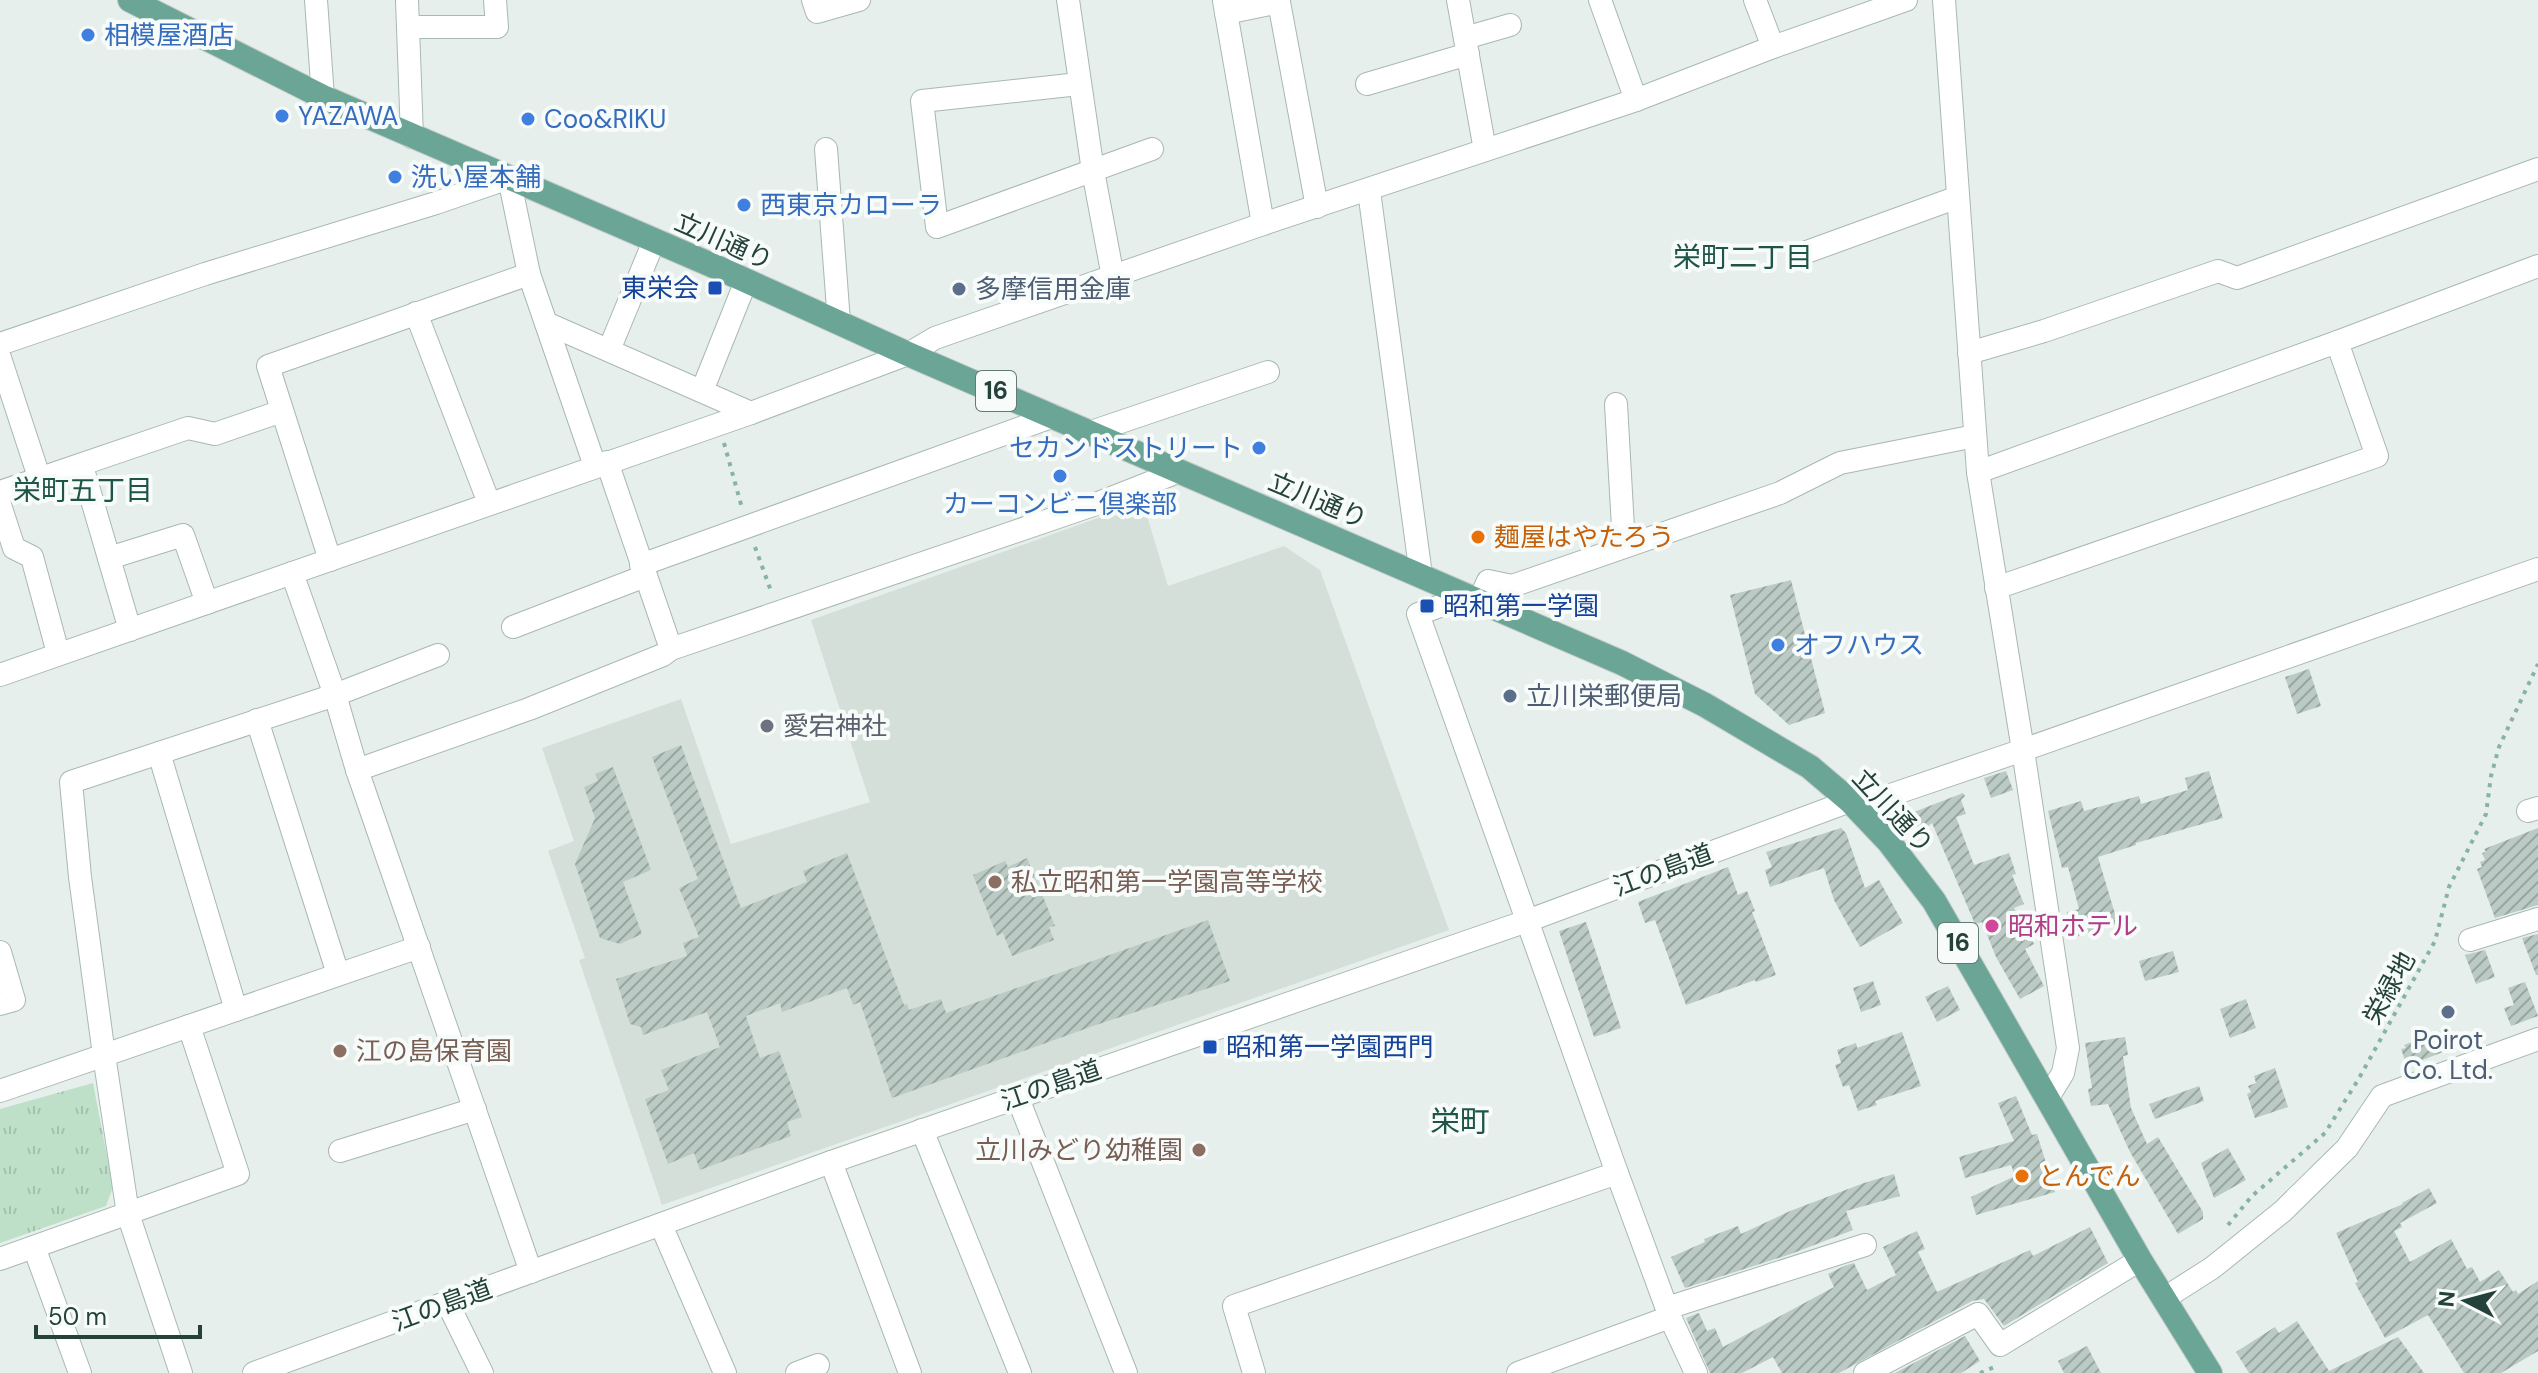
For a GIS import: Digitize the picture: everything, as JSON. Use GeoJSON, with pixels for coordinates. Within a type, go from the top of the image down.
{"type":"FeatureCollection","features":[{"type":"Feature","properties":{"kind":"main road","name":"立川通り"},"geometry":{"type":"LineString","coordinates":[[130,0],[323,97],[412,137],[1622,663],[1705,705],[1810,767],[1850,801],[1889,842],[1934,901],[2140,1260],[2210,1373]]}},
{"type":"Feature","properties":{"kind":"street"},"geometry":{"type":"LineString","coordinates":[[316,0],[323,97]]}},
{"type":"Feature","properties":{"kind":"street"},"geometry":{"type":"LineString","coordinates":[[407,0],[412,137]]}},
{"type":"Feature","properties":{"kind":"street"},"geometry":{"type":"LineString","coordinates":[[409,27],[497,27],[495,0]]}},
{"type":"Feature","properties":{"kind":"street"},"geometry":{"type":"LineString","coordinates":[[813,0],[817,12],[859,0]]}},
{"type":"Feature","properties":{"kind":"street"},"geometry":{"type":"LineString","coordinates":[[1068,0],[1093,171],[1113,277]]}},
{"type":"Feature","properties":{"kind":"street"},"geometry":{"type":"LineString","coordinates":[[1458,0],[1485,150]]}},
{"type":"Feature","properties":{"kind":"street"},"geometry":{"type":"LineString","coordinates":[[1600,0],[1636,100]]}},
{"type":"Feature","properties":{"kind":"street"},"geometry":{"type":"LineString","coordinates":[[1755,0],[1773,47]]}},
{"type":"Feature","properties":{"kind":"street"},"geometry":{"type":"LineString","coordinates":[[0,675],[751,413],[908,354],[935,338],[1263,224],[1636,100],[1906,0]]}},
{"type":"Feature","properties":{"kind":"street"},"geometry":{"type":"LineString","coordinates":[[1944,0],[1978,472],[2068,1048],[2063,1073],[2047,1099]]}},
{"type":"Feature","properties":{"kind":"street"},"geometry":{"type":"LineString","coordinates":[[1263,224],[1225,6],[1279,2],[1317,207]]}},
{"type":"Feature","properties":{"kind":"street"},"geometry":{"type":"LineString","coordinates":[[1367,84],[1466,46],[1510,25]]}},
{"type":"Feature","properties":{"kind":"street"},"geometry":{"type":"LineString","coordinates":[[1079,84],[922,101],[937,227],[1152,149]]}},
{"type":"Feature","properties":{"kind":"street"},"geometry":{"type":"LineString","coordinates":[[826,149],[839,322]]}},
{"type":"Feature","properties":{"kind":"street"},"geometry":{"type":"LineString","coordinates":[[1969,353],[2044,331],[2218,271],[2237,278],[2538,169]]}},
{"type":"Feature","properties":{"kind":"street"},"geometry":{"type":"LineString","coordinates":[[0,344],[205,274],[422,208],[509,178],[529,274],[671,649]]}},
{"type":"Feature","properties":{"kind":"street"},"geometry":{"type":"LineString","coordinates":[[1369,191],[1421,575]]}},
{"type":"Feature","properties":{"kind":"street"},"geometry":{"type":"LineString","coordinates":[[1801,254],[1958,197]]}},
{"type":"Feature","properties":{"kind":"street"},"geometry":{"type":"LineString","coordinates":[[609,350],[654,241]]}},
{"type":"Feature","properties":{"kind":"street"},"geometry":{"type":"LineString","coordinates":[[1978,472],[2538,266]]}},
{"type":"Feature","properties":{"kind":"street"},"geometry":{"type":"LineString","coordinates":[[330,560],[268,366],[529,274]]}},
{"type":"Feature","properties":{"kind":"street"},"geometry":{"type":"LineString","coordinates":[[702,391],[746,281]]}},
{"type":"Feature","properties":{"kind":"street"},"geometry":{"type":"LineString","coordinates":[[416,313],[489,503]]}},
{"type":"Feature","properties":{"kind":"street"},"geometry":{"type":"LineString","coordinates":[[546,323],[751,413]]}},
{"type":"Feature","properties":{"kind":"street"},"geometry":{"type":"LineString","coordinates":[[1996,588],[2377,456],[2337,342]]}},
{"type":"Feature","properties":{"kind":"street"},"geometry":{"type":"LineString","coordinates":[[0,358],[40,480]]}},
{"type":"Feature","properties":{"kind":"street"},"geometry":{"type":"LineString","coordinates":[[1091,432],[1268,372]]}},
{"type":"Feature","properties":{"kind":"street"},"geometry":{"type":"LineString","coordinates":[[1616,404],[1624,546]]}},
{"type":"Feature","properties":{"kind":"street"},"geometry":{"type":"LineString","coordinates":[[0,492],[188,428],[215,434],[282,411]]}},
{"type":"Feature","properties":{"kind":"street"},"geometry":{"type":"LineString","coordinates":[[513,627],[643,571],[1054,416]]}},
{"type":"Feature","properties":{"kind":"street"},"geometry":{"type":"LineString","coordinates":[[1696,1373],[1669,1312],[1617,1173],[1418,614],[1474,598],[1488,581],[1512,586],[1780,493],[1840,463],[1975,436]]}},
{"type":"Feature","properties":{"kind":"street"},"geometry":{"type":"LineString","coordinates":[[82,466],[130,630]]}},
{"type":"Feature","properties":{"kind":"street"},"geometry":{"type":"LineString","coordinates":[[357,770],[529,709],[663,655],[671,649],[1096,504],[1180,471]]}},
{"type":"Feature","properties":{"kind":"street"},"geometry":{"type":"LineString","coordinates":[[0,505],[14,548],[32,557],[58,653]]}},
{"type":"Feature","properties":{"kind":"street"},"geometry":{"type":"LineString","coordinates":[[109,558],[183,535],[207,603]]}},
{"type":"Feature","properties":{"kind":"street","name":"江の島道"},"geometry":{"type":"LineString","coordinates":[[254,1373],[831,1162],[1527,921],[1850,801],[1873,801],[2538,569]]}},
{"type":"Feature","properties":{"kind":"street"},"geometry":{"type":"LineString","coordinates":[[292,573],[531,1272]]}},
{"type":"Feature","properties":{"kind":"street"},"geometry":{"type":"LineString","coordinates":[[181,1373],[128,1214],[80,877],[71,782],[335,695],[438,655]]}},
{"type":"Feature","properties":{"kind":"street"},"geometry":{"type":"LineString","coordinates":[[257,720],[338,974]]}},
{"type":"Feature","properties":{"kind":"street"},"geometry":{"type":"LineString","coordinates":[[159,753],[236,1010]]}},
{"type":"Feature","properties":{"kind":"street"},"geometry":{"type":"LineString","coordinates":[[2470,940],[2538,919]]}},
{"type":"Feature","properties":{"kind":"street"},"geometry":{"type":"LineString","coordinates":[[0,1091],[419,947]]}},
{"type":"Feature","properties":{"kind":"street"},"geometry":{"type":"LineString","coordinates":[[0,952],[14,1000],[0,1004]]}},
{"type":"Feature","properties":{"kind":"street"},"geometry":{"type":"LineString","coordinates":[[0,1259],[238,1174],[189,1026]]}},
{"type":"Feature","properties":{"kind":"street"},"geometry":{"type":"LineString","coordinates":[[2165,1298],[2212,1268],[2283,1211],[2347,1148],[2382,1096],[2538,1039]]}},
{"type":"Feature","properties":{"kind":"street"},"geometry":{"type":"LineString","coordinates":[[1017,1096],[1126,1373]]}},
{"type":"Feature","properties":{"kind":"street"},"geometry":{"type":"LineString","coordinates":[[340,1151],[475,1109]]}},
{"type":"Feature","properties":{"kind":"street"},"geometry":{"type":"LineString","coordinates":[[922,1130],[1020,1373]]}},
{"type":"Feature","properties":{"kind":"street"},"geometry":{"type":"LineString","coordinates":[[831,1162],[910,1373]]}},
{"type":"Feature","properties":{"kind":"street"},"geometry":{"type":"LineString","coordinates":[[1254,1373],[1234,1306],[1617,1173]]}},
{"type":"Feature","properties":{"kind":"street"},"geometry":{"type":"LineString","coordinates":[[661,1225],[725,1373]]}},
{"type":"Feature","properties":{"kind":"street"},"geometry":{"type":"LineString","coordinates":[[1518,1373],[1669,1312],[1865,1245]]}},
{"type":"Feature","properties":{"kind":"street"},"geometry":{"type":"LineString","coordinates":[[34,1247],[80,1373]]}},
{"type":"Feature","properties":{"kind":"street"},"geometry":{"type":"LineString","coordinates":[[1865,1373],[1978,1314],[2000,1345],[2140,1260]]}},
{"type":"Feature","properties":{"kind":"street"},"geometry":{"type":"LineString","coordinates":[[448,1304],[482,1373]]}},
{"type":"Feature","properties":{"kind":"street"},"geometry":{"type":"LineString","coordinates":[[797,1373],[818,1365]]}},
{"type":"Feature","properties":{"kind":"path","name":"栄緑地"},"geometry":{"type":"LineString","coordinates":[[2225,1230],[2252,1196],[2325,1133],[2435,941],[2449,887],[2486,814],[2499,747],[2538,664]]}},
{"type":"Feature","properties":{"kind":"shaded area","name":"私立昭和第一学園高等学校"},"geometry":{"type":"Polygon","coordinates":[[[1143,502],[1168,586],[1284,546],[1320,570],[1449,930],[662,1205],[579,960],[585,958],[548,851],[574,841],[542,748],[681,699],[731,844],[870,802],[811,620],[1143,502]]]}},
{"type":"Feature","properties":{"kind":"green space"},"geometry":{"type":"Polygon","coordinates":[[[93,1083],[113,1187],[106,1206],[0,1243],[0,1109],[93,1083]]]}},
{"type":"Feature","properties":{"kind":"building"},"geometry":{"type":"Polygon","coordinates":[[[1791,580],[1825,713],[1789,725],[1755,694],[1730,595],[1791,580]]]}},
{"type":"Feature","properties":{"kind":"building"},"geometry":{"type":"Polygon","coordinates":[[[2309,669],[2321,706],[2297,714],[2285,677],[2309,669]]]}},
{"type":"Feature","properties":{"kind":"building"},"geometry":{"type":"Polygon","coordinates":[[[681,745],[741,908],[807,882],[803,871],[847,853],[904,1005],[907,1004],[909,1010],[941,999],[946,1013],[1208,920],[1230,981],[892,1098],[860,1002],[853,1005],[847,988],[782,1012],[780,1003],[746,1016],[760,1058],[779,1051],[802,1117],[787,1122],[791,1136],[700,1170],[694,1153],[668,1164],[645,1099],[669,1090],[661,1070],[720,1047],[707,1012],[643,1035],[641,1027],[630,1024],[616,979],[687,956],[683,943],[699,937],[679,888],[698,879],[652,757],[681,745]]]}},
{"type":"Feature","properties":{"kind":"building"},"geometry":{"type":"Polygon","coordinates":[[[613,767],[651,870],[623,882],[642,934],[620,944],[600,938],[575,864],[595,818],[584,787],[598,781],[595,774],[613,767]]]}},
{"type":"Feature","properties":{"kind":"building"},"geometry":{"type":"Polygon","coordinates":[[[2006,771],[2013,790],[1991,798],[1984,778],[2006,771]]]}},
{"type":"Feature","properties":{"kind":"building"},"geometry":{"type":"Polygon","coordinates":[[[2209,771],[2223,818],[2098,857],[2118,924],[2073,938],[2067,912],[2079,909],[2068,867],[2062,868],[2048,811],[2081,801],[2084,811],[2139,796],[2141,804],[2188,790],[2185,778],[2209,771]]]}},
{"type":"Feature","properties":{"kind":"building"},"geometry":{"type":"Polygon","coordinates":[[[1963,793],[1965,796],[1961,800],[1966,814],[1956,817],[1974,865],[2009,853],[2016,874],[2012,875],[2024,904],[2014,908],[2034,944],[2025,949],[2044,986],[2020,999],[1996,957],[1982,922],[1975,924],[1932,823],[1912,839],[1896,819],[1963,793]]]}},
{"type":"Feature","properties":{"kind":"building"},"geometry":{"type":"Polygon","coordinates":[[[1841,828],[1846,833],[1865,888],[1879,880],[1903,923],[1860,947],[1834,900],[1824,868],[1770,887],[1765,870],[1772,867],[1766,852],[1841,828]]]}},
{"type":"Feature","properties":{"kind":"building"},"geometry":{"type":"Polygon","coordinates":[[[2538,828],[2538,905],[2495,918],[2477,869],[2482,867],[2480,862],[2485,860],[2482,853],[2486,852],[2484,849],[2538,828]]]}},
{"type":"Feature","properties":{"kind":"building"},"geometry":{"type":"Polygon","coordinates":[[[1027,858],[1055,926],[1049,927],[1054,940],[1012,956],[1003,933],[997,936],[973,875],[1005,861],[1008,867],[1027,858]]]}},
{"type":"Feature","properties":{"kind":"building"},"geometry":{"type":"Polygon","coordinates":[[[1728,867],[1738,895],[1747,891],[1776,975],[1686,1005],[1655,920],[1645,923],[1638,902],[1728,867]]]}},
{"type":"Feature","properties":{"kind":"building"},"geometry":{"type":"Polygon","coordinates":[[[1586,922],[1621,1028],[1594,1037],[1559,931],[1586,922]]]}},
{"type":"Feature","properties":{"kind":"building"},"geometry":{"type":"Polygon","coordinates":[[[2538,934],[2538,975],[2536,975],[2522,938],[2538,934]]]}},
{"type":"Feature","properties":{"kind":"building"},"geometry":{"type":"Polygon","coordinates":[[[2485,950],[2495,977],[2476,984],[2465,955],[2485,950]]]}},
{"type":"Feature","properties":{"kind":"building"},"geometry":{"type":"Polygon","coordinates":[[[2173,951],[2179,972],[2145,981],[2139,961],[2173,951]]]}},
{"type":"Feature","properties":{"kind":"building"},"geometry":{"type":"Polygon","coordinates":[[[1873,981],[1881,1005],[1861,1012],[1853,988],[1873,981]]]}},
{"type":"Feature","properties":{"kind":"building"},"geometry":{"type":"Polygon","coordinates":[[[2525,982],[2538,1016],[2511,1026],[2504,1008],[2514,1005],[2508,988],[2525,982]]]}},
{"type":"Feature","properties":{"kind":"building"},"geometry":{"type":"Polygon","coordinates":[[[1948,986],[1960,1010],[1937,1022],[1925,997],[1948,986]]]}},
{"type":"Feature","properties":{"kind":"building"},"geometry":{"type":"Polygon","coordinates":[[[2246,999],[2256,1028],[2230,1038],[2220,1009],[2246,999]]]}},
{"type":"Feature","properties":{"kind":"building"},"geometry":{"type":"Polygon","coordinates":[[[2449,1028],[2456,1047],[2407,1066],[2401,1049],[2406,1048],[2404,1045],[2449,1028]]]}},
{"type":"Feature","properties":{"kind":"building"},"geometry":{"type":"Polygon","coordinates":[[[1902,1032],[1921,1086],[1875,1101],[1877,1105],[1858,1111],[1849,1085],[1843,1087],[1835,1065],[1841,1063],[1837,1050],[1856,1043],[1857,1048],[1902,1032]]]}},
{"type":"Feature","properties":{"kind":"building"},"geometry":{"type":"Polygon","coordinates":[[[2125,1037],[2128,1055],[2123,1056],[2131,1108],[2147,1144],[2158,1137],[2203,1212],[2203,1219],[2178,1234],[2130,1152],[2108,1104],[2091,1106],[2088,1089],[2092,1088],[2085,1043],[2125,1037]]]}},
{"type":"Feature","properties":{"kind":"building"},"geometry":{"type":"Polygon","coordinates":[[[2275,1068],[2288,1107],[2255,1118],[2247,1094],[2251,1092],[2248,1086],[2256,1083],[2254,1076],[2275,1068]]]}},
{"type":"Feature","properties":{"kind":"building"},"geometry":{"type":"Polygon","coordinates":[[[2199,1086],[2204,1101],[2155,1119],[2149,1104],[2199,1086]]]}},
{"type":"Feature","properties":{"kind":"building"},"geometry":{"type":"Polygon","coordinates":[[[2016,1096],[2032,1135],[2037,1134],[2055,1192],[1976,1215],[1971,1197],[2015,1176],[2011,1165],[1965,1178],[1959,1157],[2014,1141],[1998,1103],[2016,1096]]]}},
{"type":"Feature","properties":{"kind":"building"},"geometry":{"type":"Polygon","coordinates":[[[2228,1148],[2246,1180],[2214,1198],[2201,1163],[2228,1148]]]}},
{"type":"Feature","properties":{"kind":"building"},"geometry":{"type":"Polygon","coordinates":[[[1894,1174],[1900,1196],[1846,1211],[1853,1230],[1791,1254],[1685,1288],[1671,1257],[1705,1242],[1704,1239],[1738,1226],[1741,1234],[1790,1211],[1894,1174]]]}},
{"type":"Feature","properties":{"kind":"building"},"geometry":{"type":"Polygon","coordinates":[[[2429,1188],[2437,1203],[2400,1223],[2402,1227],[2394,1231],[2410,1262],[2451,1239],[2467,1269],[2472,1267],[2480,1282],[2499,1270],[2513,1292],[2516,1290],[2518,1294],[2538,1281],[2538,1351],[2501,1373],[2464,1373],[2428,1315],[2385,1338],[2355,1283],[2358,1282],[2336,1233],[2403,1204],[2429,1188]]]}},
{"type":"Feature","properties":{"kind":"building"},"geometry":{"type":"Polygon","coordinates":[[[2090,1227],[2108,1263],[2004,1326],[1984,1299],[1972,1301],[1839,1373],[1782,1373],[1773,1357],[1742,1373],[1710,1373],[1686,1318],[1699,1313],[1707,1331],[1715,1328],[1723,1347],[1834,1287],[1828,1274],[1844,1266],[1854,1263],[1867,1290],[1896,1275],[1883,1247],[1917,1231],[1925,1249],[1918,1252],[1937,1292],[2030,1250],[2033,1256],[2090,1227]]]}},
{"type":"Feature","properties":{"kind":"building"},"geometry":{"type":"Polygon","coordinates":[[[2297,1321],[2329,1371],[2398,1337],[2424,1373],[2249,1373],[2236,1352],[2275,1327],[2279,1333],[2297,1321]]]}},
{"type":"Feature","properties":{"kind":"building"},"geometry":{"type":"Polygon","coordinates":[[[1965,1336],[1980,1361],[1961,1373],[1895,1373],[1965,1336]]]}},
{"type":"Feature","properties":{"kind":"building"},"geometry":{"type":"Polygon","coordinates":[[[2087,1346],[2101,1373],[2064,1373],[2058,1361],[2087,1346]]]}},
{"type":"Feature","properties":{"kind":"place","name":"相模屋酒店"},"geometry":{"type":"Point","coordinates":[88,35]}},
{"type":"Feature","properties":{"kind":"place","name":"YAZAWA"},"geometry":{"type":"Point","coordinates":[282,116]}},
{"type":"Feature","properties":{"kind":"place","name":"Coo&RIKU"},"geometry":{"type":"Point","coordinates":[528,119]}},
{"type":"Feature","properties":{"kind":"place","name":"洗い屋本舗"},"geometry":{"type":"Point","coordinates":[395,177]}},
{"type":"Feature","properties":{"kind":"place","name":"西東京カローラ"},"geometry":{"type":"Point","coordinates":[744,205]}},
{"type":"Feature","properties":{"kind":"place","name":"東栄会"},"geometry":{"type":"Point","coordinates":[715,288]}},
{"type":"Feature","properties":{"kind":"place","name":"多摩信用金庫"},"geometry":{"type":"Point","coordinates":[959,289]}},
{"type":"Feature","properties":{"kind":"place","name":"セカンドストリート"},"geometry":{"type":"Point","coordinates":[1259,448]}},
{"type":"Feature","properties":{"kind":"place","name":"カーコンビニ倶楽部"},"geometry":{"type":"Point","coordinates":[1060,476]}},
{"type":"Feature","properties":{"kind":"place","name":"麺屋はやたろう"},"geometry":{"type":"Point","coordinates":[1478,537]}},
{"type":"Feature","properties":{"kind":"place","name":"昭和第一学園"},"geometry":{"type":"Point","coordinates":[1427,606]}},
{"type":"Feature","properties":{"kind":"place","name":"オフハウス"},"geometry":{"type":"Point","coordinates":[1778,645]}},
{"type":"Feature","properties":{"kind":"place","name":"立川栄郵便局"},"geometry":{"type":"Point","coordinates":[1510,696]}},
{"type":"Feature","properties":{"kind":"place","name":"愛宕神社"},"geometry":{"type":"Point","coordinates":[767,726]}},
{"type":"Feature","properties":{"kind":"place","name":"私立昭和第一学園高等学校"},"geometry":{"type":"Point","coordinates":[995,882]}},
{"type":"Feature","properties":{"kind":"place","name":"昭和ホテル"},"geometry":{"type":"Point","coordinates":[1992,926]}},
{"type":"Feature","properties":{"kind":"place","name":"Poirot Co. Ltd."},"geometry":{"type":"Point","coordinates":[2448,1012]}},
{"type":"Feature","properties":{"kind":"place","name":"昭和第一学園西門"},"geometry":{"type":"Point","coordinates":[1210,1047]}},
{"type":"Feature","properties":{"kind":"place","name":"江の島保育園"},"geometry":{"type":"Point","coordinates":[340,1051]}},
{"type":"Feature","properties":{"kind":"place","name":"立川みどり幼稚園"},"geometry":{"type":"Point","coordinates":[1199,1150]}},
{"type":"Feature","properties":{"kind":"place","name":"とんでん"},"geometry":{"type":"Point","coordinates":[2022,1176]}},
{"type":"Feature","properties":{"kind":"district","name":"栄町二丁目"},"geometry":{"type":"Point","coordinates":[1743,257]}},
{"type":"Feature","properties":{"kind":"district","name":"栄町五丁目"},"geometry":{"type":"Point","coordinates":[83,490]}},
{"type":"Feature","properties":{"kind":"district","name":"栄町"},"geometry":{"type":"Point","coordinates":[1460,1122]}}]}
